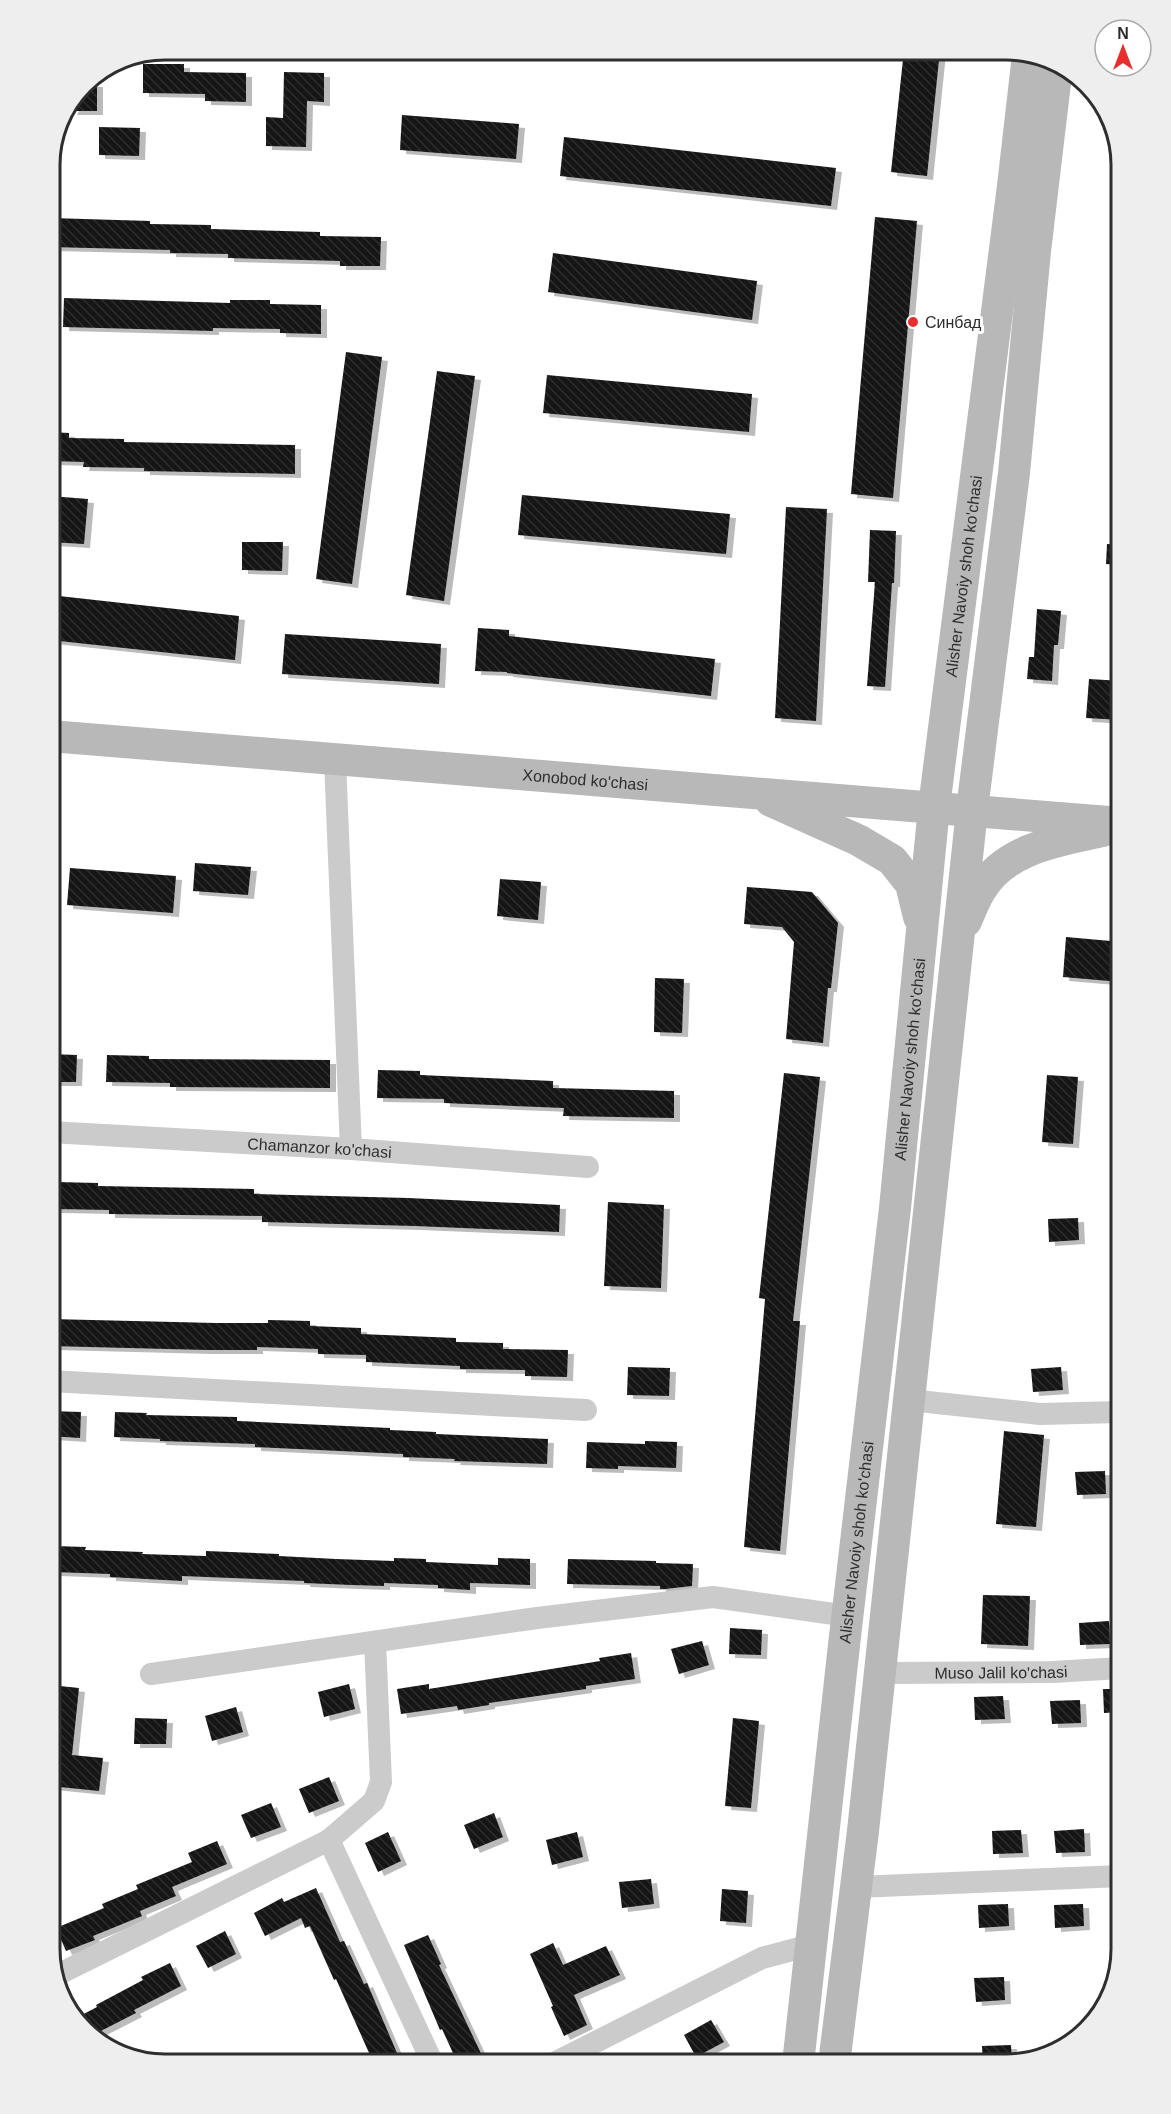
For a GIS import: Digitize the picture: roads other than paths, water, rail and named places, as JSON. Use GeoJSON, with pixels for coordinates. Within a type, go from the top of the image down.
{"type":"FeatureCollection","features":[{"type":"Feature","properties":{"kind":"main road","name":"Alisher Navoiy shoh ko'chasi"},"geometry":{"type":"LineString","coordinates":[[835,2054],[857,1887],[972,810],[1014,473],[1028,63]]}},
{"type":"Feature","properties":{"kind":"main road","name":"Alisher Navoiy shoh ko'chasi"},"geometry":{"type":"LineString","coordinates":[[799,2054],[895,1208],[934,807],[1020,250],[1056,73]]}},
{"type":"Feature","properties":{"kind":"main road","name":"Xonobod ko'chasi"},"geometry":{"type":"LineString","coordinates":[[60,737],[335,761],[972,810],[1111,825]]}},
{"type":"Feature","properties":{"kind":"main road"},"geometry":{"type":"LineString","coordinates":[[751,793],[858,840],[892,860],[911,884],[923,933]]}},
{"type":"Feature","properties":{"kind":"main road"},"geometry":{"type":"LineString","coordinates":[[958,939],[980,890],[1006,861],[1049,842],[1111,828]]}},
{"type":"Feature","properties":{"kind":"main road"},"geometry":{"type":"LineString","coordinates":[[824,1827],[863,1831]]}},
{"type":"Feature","properties":{"kind":"street"},"geometry":{"type":"LineString","coordinates":[[335,761],[351,1149]]}},
{"type":"Feature","properties":{"kind":"street","name":"Chamanzor ko'chasi"},"geometry":{"type":"LineString","coordinates":[[60,1133],[351,1149],[588,1167]]}},
{"type":"Feature","properties":{"kind":"street"},"geometry":{"type":"LineString","coordinates":[[60,1382],[586,1410]]}},
{"type":"Feature","properties":{"kind":"street"},"geometry":{"type":"LineString","coordinates":[[909,1400],[1040,1414],[1111,1412]]}},
{"type":"Feature","properties":{"kind":"street"},"geometry":{"type":"LineString","coordinates":[[151,1674],[537,1618],[713,1597],[848,1616]]}},
{"type":"Feature","properties":{"kind":"street"},"geometry":{"type":"LineString","coordinates":[[63,1972],[329,1840],[374,1801],[381,1782],[375,1642]]}},
{"type":"Feature","properties":{"kind":"street","name":"Muso Jalil ko'chasi"},"geometry":{"type":"LineString","coordinates":[[879,1673],[1053,1672],[1111,1669]]}},
{"type":"Feature","properties":{"kind":"street"},"geometry":{"type":"LineString","coordinates":[[329,1840],[428,2054]]}},
{"type":"Feature","properties":{"kind":"street"},"geometry":{"type":"LineString","coordinates":[[857,1887],[1111,1876]]}},
{"type":"Feature","properties":{"kind":"street"},"geometry":{"type":"LineString","coordinates":[[572,2054],[762,1958],[811,1945]]}},
{"type":"Feature","properties":{"kind":"place","name":"Синбад"},"geometry":{"type":"Point","coordinates":[913,322]}}]}
